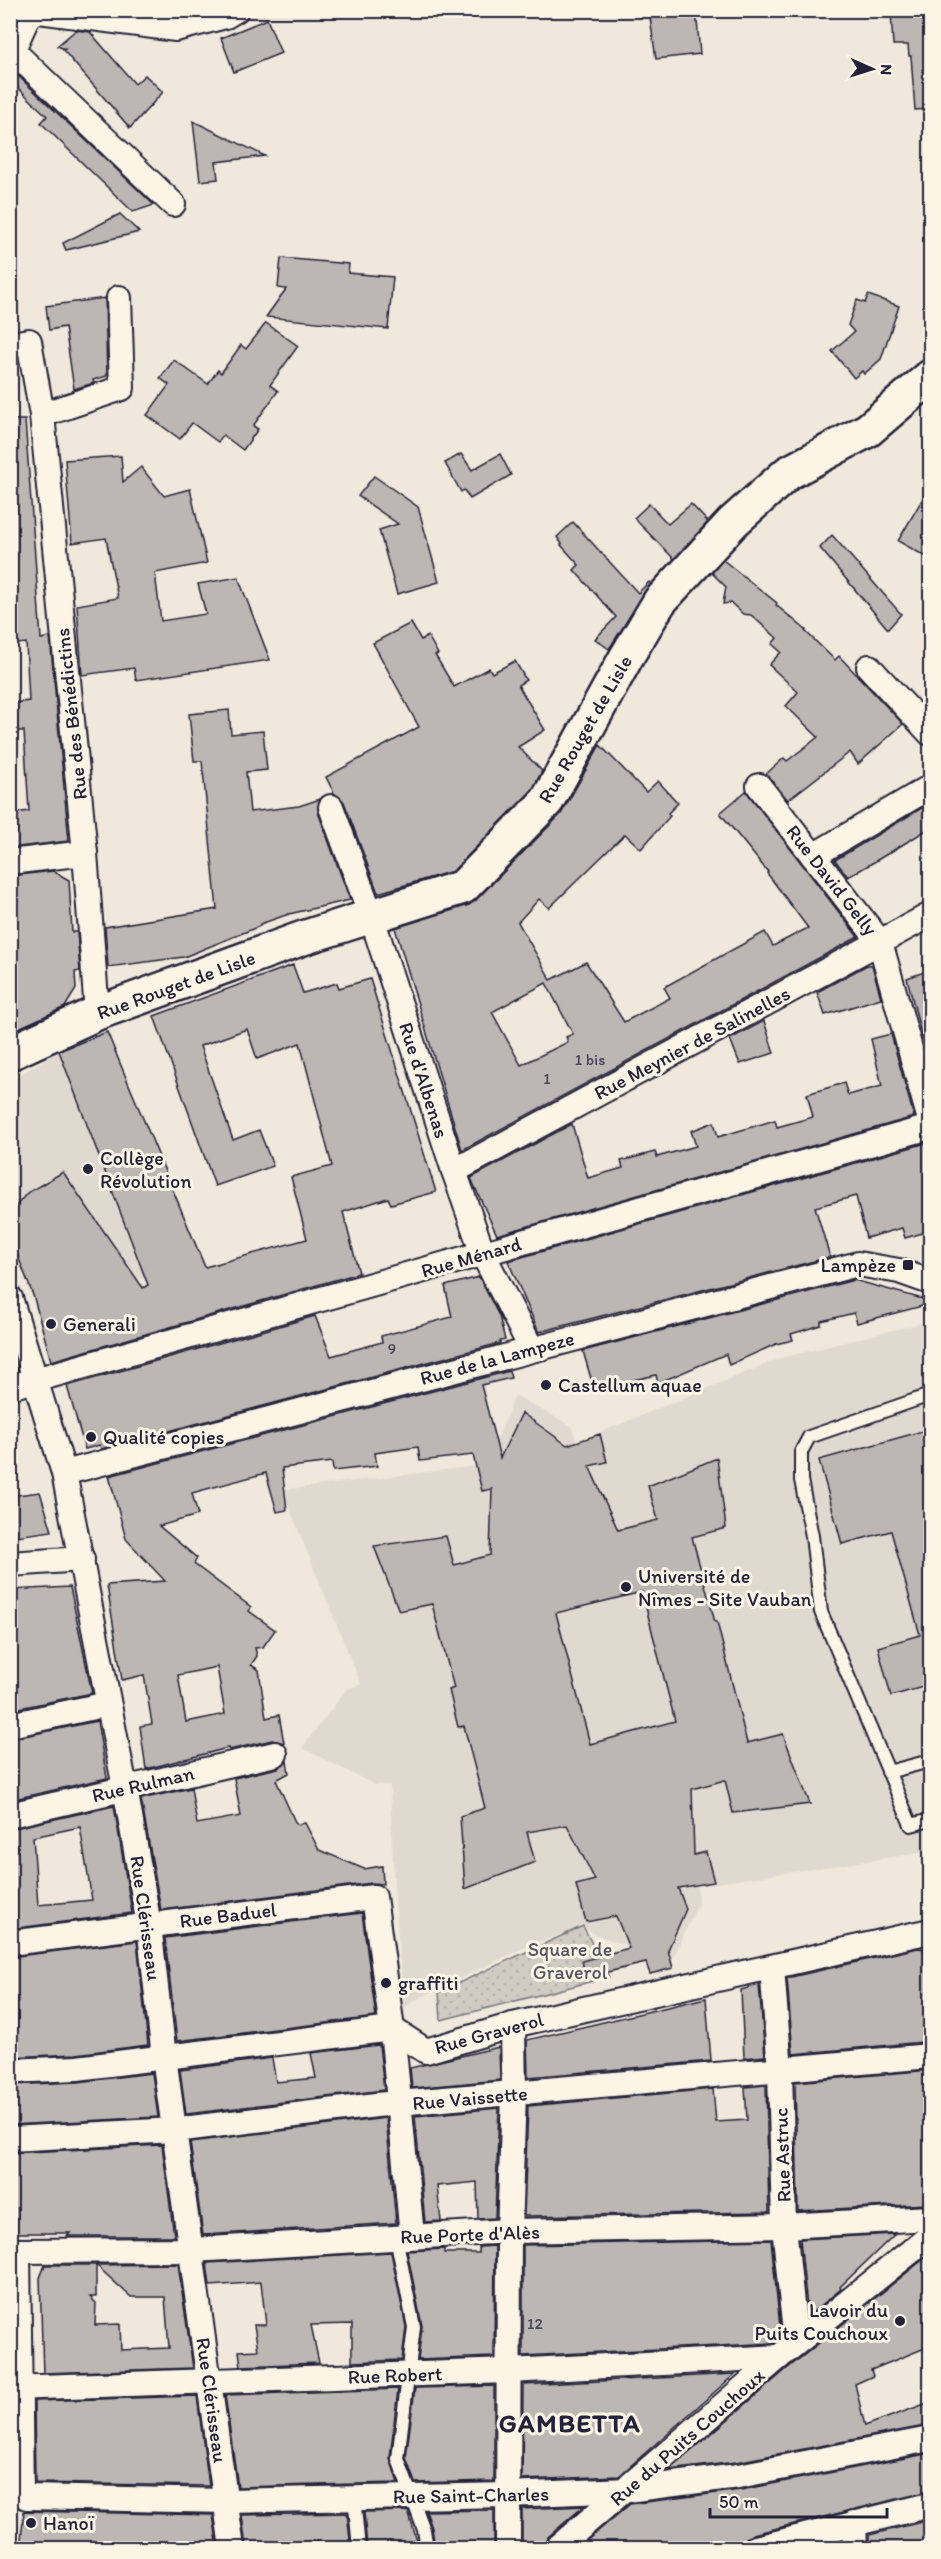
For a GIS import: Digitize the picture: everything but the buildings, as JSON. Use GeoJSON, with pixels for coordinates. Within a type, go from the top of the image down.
{"type":"FeatureCollection","features":[{"type":"Feature","properties":{"kind":"street"},"geometry":{"type":"LineString","coordinates":[[173,204],[12,53],[29,12],[39,11],[176,29],[226,16],[236,10]]}},
{"type":"Feature","properties":{"kind":"street"},"geometry":{"type":"LineString","coordinates":[[42,415],[122,388],[119,298]]}},
{"type":"Feature","properties":{"kind":"street","name":"Rue des Bénédictins"},"geometry":{"type":"LineString","coordinates":[[10,344],[29,341],[42,415],[85,853],[97,1013]]}},
{"type":"Feature","properties":{"kind":"street","name":"Rue Rouget de Lisle"},"geometry":{"type":"LineString","coordinates":[[10,1053],[97,1013],[303,938],[464,887],[547,801],[660,601],[733,522],[788,473],[868,430],[930,377]]}},
{"type":"Feature","properties":{"kind":"street"},"geometry":{"type":"LineString","coordinates":[[869,667],[930,733]]}},
{"type":"Feature","properties":{"kind":"street","name":"Rue David Gelly"},"geometry":{"type":"LineString","coordinates":[[759,786],[880,942],[930,1120]]}},
{"type":"Feature","properties":{"kind":"street"},"geometry":{"type":"LineString","coordinates":[[813,856],[930,787]]}},
{"type":"Feature","properties":{"kind":"street","name":"Rue d'Albenas"},"geometry":{"type":"LineString","coordinates":[[331,807],[372,918],[483,1254],[531,1348]]}},
{"type":"Feature","properties":{"kind":"street"},"geometry":{"type":"LineString","coordinates":[[10,862],[85,853]]}},
{"type":"Feature","properties":{"kind":"street","name":"Rue Meynier de Salinelles"},"geometry":{"type":"LineString","coordinates":[[454,1171],[930,915]]}},
{"type":"Feature","properties":{"kind":"street","name":"Rue Ménard"},"geometry":{"type":"LineString","coordinates":[[10,1387],[930,1127]]}},
{"type":"Feature","properties":{"kind":"street","name":"Rue de la Lampeze"},"geometry":{"type":"LineString","coordinates":[[64,1473],[531,1348],[858,1264],[899,1271],[930,1282]]}},
{"type":"Feature","properties":{"kind":"street","name":"Rue Clérisseau"},"geometry":{"type":"LineString","coordinates":[[10,1298],[64,1473],[125,1788],[149,1925],[164,2057],[193,2250],[208,2382],[232,2548]]}},
{"type":"Feature","properties":{"kind":"street"},"geometry":{"type":"LineString","coordinates":[[10,1564],[82,1559]]}},
{"type":"Feature","properties":{"kind":"street"},"geometry":{"type":"LineString","coordinates":[[10,1725],[108,1704]]}},
{"type":"Feature","properties":{"kind":"street","name":"Rue Rulman"},"geometry":{"type":"LineString","coordinates":[[10,1815],[275,1754]]}},
{"type":"Feature","properties":{"kind":"street","name":"Rue Baduel"},"geometry":{"type":"LineString","coordinates":[[10,1943],[374,1897],[392,2029]]}},
{"type":"Feature","properties":{"kind":"street","name":"Rue Graverol"},"geometry":{"type":"LineString","coordinates":[[392,2029],[426,2050],[513,2025],[930,1931]]}},
{"type":"Feature","properties":{"kind":"street","name":"Rue Astruc"},"geometry":{"type":"LineString","coordinates":[[772,1967],[780,2070],[788,2350]]}},
{"type":"Feature","properties":{"kind":"street"},"geometry":{"type":"LineString","coordinates":[[508,2548],[509,2231],[514,2094],[513,2025]]}},
{"type":"Feature","properties":{"kind":"street"},"geometry":{"type":"LineString","coordinates":[[10,2071],[77,2068],[392,2029],[399,2103],[404,2236]]}},
{"type":"Feature","properties":{"kind":"street","name":"Rue Vaissette"},"geometry":{"type":"LineString","coordinates":[[10,2139],[175,2130],[399,2103],[930,2056]]}},
{"type":"Feature","properties":{"kind":"street","name":"Rue Porte d'Alès"},"geometry":{"type":"LineString","coordinates":[[14,2251],[193,2250],[509,2231],[784,2226],[930,2218]]}},
{"type":"Feature","properties":{"kind":"street","name":"Rue du Puits Couchoux"},"geometry":{"type":"LineString","coordinates":[[557,2548],[788,2350],[930,2236]]}},
{"type":"Feature","properties":{"kind":"street"},"geometry":{"type":"LineString","coordinates":[[14,2251],[16,2499]]}},
{"type":"Feature","properties":{"kind":"street","name":"Rue Robert"},"geometry":{"type":"LineString","coordinates":[[16,2388],[509,2371],[788,2350]]}},
{"type":"Feature","properties":{"kind":"street","name":"Rue Saint-Charles"},"geometry":{"type":"LineString","coordinates":[[16,2499],[27,2497],[226,2501],[627,2490],[738,2476],[930,2439]]}},
{"type":"Feature","properties":{"kind":"street"},"geometry":{"type":"LineString","coordinates":[[756,2548],[930,2505]]}},
{"type":"Feature","properties":{"kind":"street"},"geometry":{"type":"LineString","coordinates":[[854,2523],[855,2548]]}},
{"type":"Feature","properties":{"kind":"lane"},"geometry":{"type":"LineString","coordinates":[[930,1395],[809,1437],[801,1452],[801,1480],[812,1536],[821,1612],[911,1825],[930,1820]]}},
{"type":"Feature","properties":{"kind":"lane"},"geometry":{"type":"LineString","coordinates":[[888,1772],[930,1761]]}},
{"type":"Feature","properties":{"kind":"lane"},"geometry":{"type":"LineString","coordinates":[[404,2236],[414,2327],[398,2459],[424,2530],[427,2548]]}},
{"type":"Feature","properties":{"kind":"lane"},"geometry":{"type":"LineString","coordinates":[[354,2497],[359,2548]]}},
{"type":"Feature","properties":{"kind":"shaded area","name":"Collège Révolution"},"geometry":{"type":"Polygon","coordinates":[[[107,1032],[143,1117],[137,1119],[143,1134],[149,1132],[179,1204],[174,1206],[179,1222],[185,1220],[201,1256],[175,1266],[147,1281],[139,1278],[136,1286],[11,1235],[11,1080],[59,1051],[107,1032]]]}},
{"type":"Feature","properties":{"kind":"shaded area","name":"Université de Nîmes - Site Vauban"},"geometry":{"type":"Polygon","coordinates":[[[930,1321],[930,1850],[697,1886],[698,1904],[671,1962],[595,1934],[582,1926],[519,1950],[417,1999],[404,2008],[394,1884],[390,1785],[375,1785],[302,1748],[346,1690],[361,1684],[282,1490],[493,1464],[492,1452],[515,1395],[571,1426],[577,1442],[781,1358],[930,1321]]]}},
{"type":"Feature","properties":{"kind":"green space"},"geometry":{"type":"Polygon","coordinates":[[[88,11],[217,11],[191,18],[88,11]]]}},
{"type":"Feature","properties":{"kind":"green space","name":"Square de Graverol"},"geometry":{"type":"Polygon","coordinates":[[[583,1926],[609,1977],[441,2020],[439,1992],[583,1926]]]}},
{"type":"Feature","properties":{"kind":"place","name":"Collège Révolution"},"geometry":{"type":"Point","coordinates":[88,1169]}},
{"type":"Feature","properties":{"kind":"place","name":"Lampèze"},"geometry":{"type":"Point","coordinates":[908,1265]}},
{"type":"Feature","properties":{"kind":"place","name":"Generali"},"geometry":{"type":"Point","coordinates":[51,1324]}},
{"type":"Feature","properties":{"kind":"place","name":"Castellum aquae"},"geometry":{"type":"Point","coordinates":[546,1385]}},
{"type":"Feature","properties":{"kind":"place","name":"Qualité copies"},"geometry":{"type":"Point","coordinates":[91,1437]}},
{"type":"Feature","properties":{"kind":"place","name":"Université de Nîmes - Site Vauban"},"geometry":{"type":"Point","coordinates":[626,1587]}},
{"type":"Feature","properties":{"kind":"place","name":"graffiti"},"geometry":{"type":"Point","coordinates":[386,1983]}},
{"type":"Feature","properties":{"kind":"place","name":"Lavoir du Puits Couchoux"},"geometry":{"type":"Point","coordinates":[900,2321]}},
{"type":"Feature","properties":{"kind":"place","name":"Hanoï"},"geometry":{"type":"Point","coordinates":[31,2523]}},
{"type":"Feature","properties":{"kind":"district","name":"GAMBETTA"},"geometry":{"type":"Point","coordinates":[570,2423]}}]}
